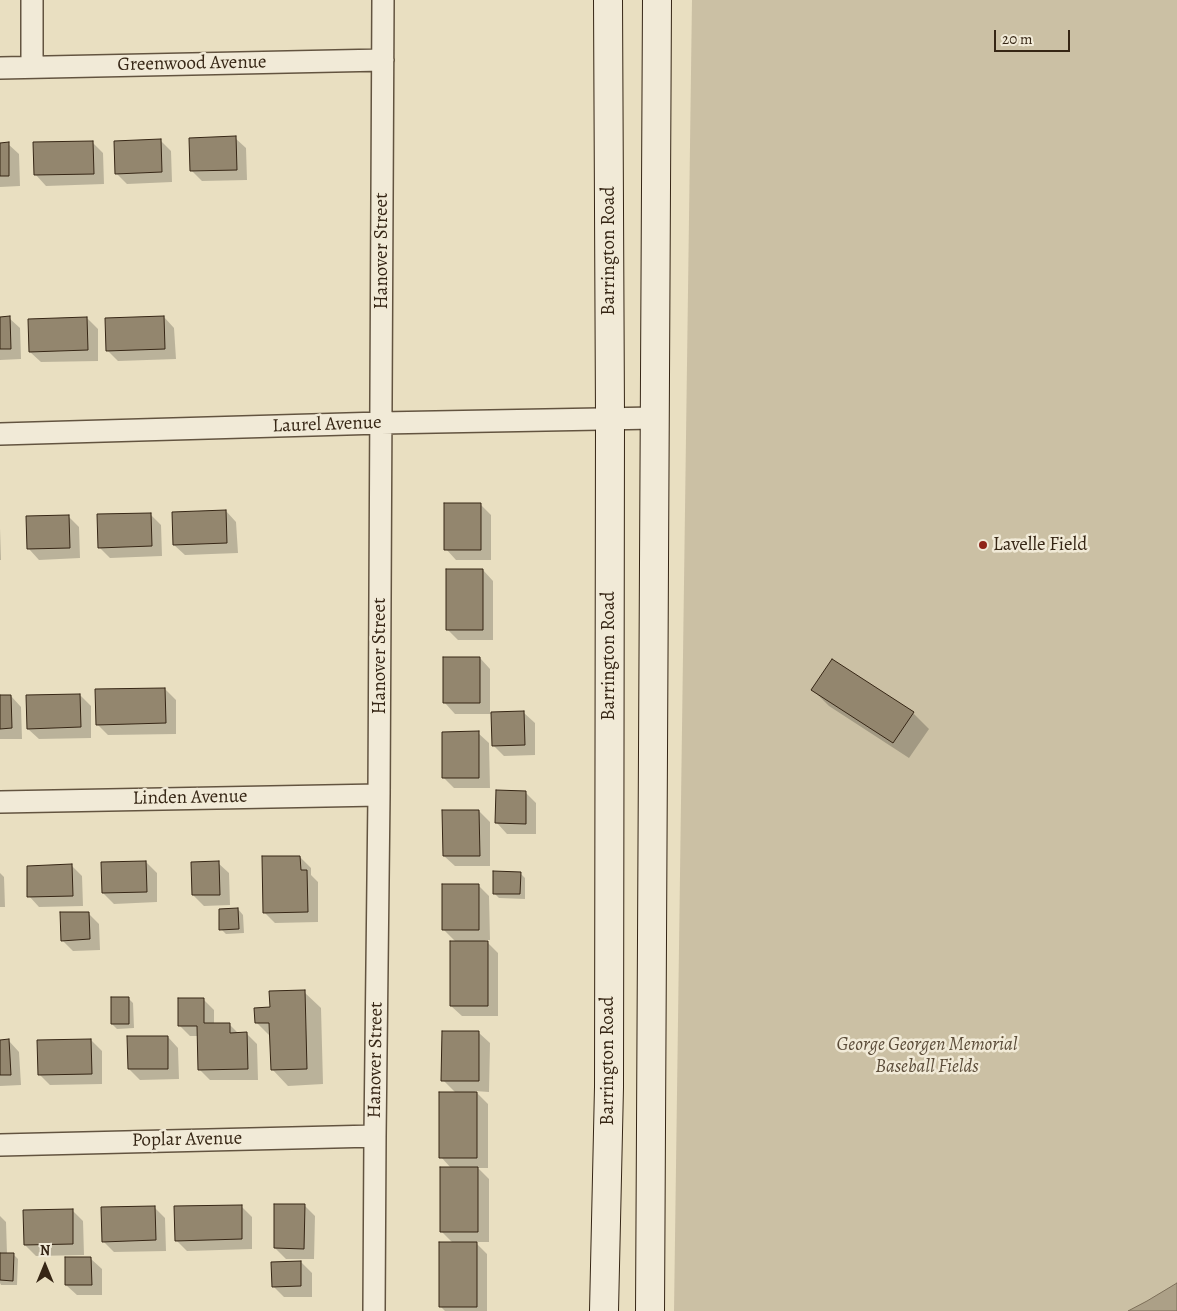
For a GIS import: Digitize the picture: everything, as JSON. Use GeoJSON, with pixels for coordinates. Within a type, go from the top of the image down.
{"type":"FeatureCollection","features":[{"type":"Feature","properties":{"kind":"main road","name":"Barrington Road"},"geometry":{"type":"LineString","coordinates":[[604,1311],[609,1087],[610,418],[608,0]]}},
{"type":"Feature","properties":{"kind":"main road"},"geometry":{"type":"LineString","coordinates":[[650,1311],[657,0]]}},
{"type":"Feature","properties":{"kind":"street"},"geometry":{"type":"LineString","coordinates":[[32,0],[32,67]]}},
{"type":"Feature","properties":{"kind":"street","name":"Hanover Street"},"geometry":{"type":"LineString","coordinates":[[374,1311],[380,795],[383,0]]}},
{"type":"Feature","properties":{"kind":"street","name":"Greenwood Avenue"},"geometry":{"type":"LineString","coordinates":[[0,68],[383,60]]}},
{"type":"Feature","properties":{"kind":"street","name":"Laurel Avenue"},"geometry":{"type":"LineString","coordinates":[[0,434],[655,418]]}},
{"type":"Feature","properties":{"kind":"street","name":"Linden Avenue"},"geometry":{"type":"LineString","coordinates":[[0,802],[380,795]]}},
{"type":"Feature","properties":{"kind":"street","name":"Poplar Avenue"},"geometry":{"type":"LineString","coordinates":[[0,1145],[375,1136]]}},
{"type":"Feature","properties":{"kind":"green space","name":"George Georgen Memorial Baseball Fields"},"geometry":{"type":"Polygon","coordinates":[[[692,0],[1177,0],[1177,1311],[674,1311],[692,0]]]}},
{"type":"Feature","properties":{"kind":"shaded area"},"geometry":{"type":"Polygon","coordinates":[[[1177,1283],[1177,1311],[1128,1311],[1147,1301],[1177,1283]]]}},
{"type":"Feature","properties":{"kind":"building"},"geometry":{"type":"Polygon","coordinates":[[[236,136],[237,170],[190,171],[189,138],[236,136]]]}},
{"type":"Feature","properties":{"kind":"building"},"geometry":{"type":"Polygon","coordinates":[[[161,139],[162,172],[115,174],[114,141],[161,139]]]}},
{"type":"Feature","properties":{"kind":"building"},"geometry":{"type":"Polygon","coordinates":[[[93,141],[94,174],[34,175],[33,142],[93,141]]]}},
{"type":"Feature","properties":{"kind":"building"},"geometry":{"type":"Polygon","coordinates":[[[9,142],[9,176],[0,176],[0,143],[9,142]]]}},
{"type":"Feature","properties":{"kind":"building"},"geometry":{"type":"Polygon","coordinates":[[[10,316],[11,349],[0,349],[0,317],[10,316]]]}},
{"type":"Feature","properties":{"kind":"building"},"geometry":{"type":"Polygon","coordinates":[[[164,316],[165,349],[106,351],[105,318],[164,316]]]}},
{"type":"Feature","properties":{"kind":"building"},"geometry":{"type":"Polygon","coordinates":[[[87,317],[88,350],[29,352],[28,319],[87,317]]]}},
{"type":"Feature","properties":{"kind":"building"},"geometry":{"type":"Polygon","coordinates":[[[444,503],[481,503],[481,550],[444,550],[444,503]]]}},
{"type":"Feature","properties":{"kind":"building"},"geometry":{"type":"Polygon","coordinates":[[[226,510],[227,543],[173,545],[172,512],[226,510]]]}},
{"type":"Feature","properties":{"kind":"building"},"geometry":{"type":"Polygon","coordinates":[[[151,513],[152,546],[98,548],[97,514],[151,513]]]}},
{"type":"Feature","properties":{"kind":"building"},"geometry":{"type":"Polygon","coordinates":[[[69,515],[70,548],[27,549],[26,516],[69,515]]]}},
{"type":"Feature","properties":{"kind":"building"},"geometry":{"type":"Polygon","coordinates":[[[446,569],[483,569],[483,630],[446,630],[446,569]]]}},
{"type":"Feature","properties":{"kind":"building"},"geometry":{"type":"Polygon","coordinates":[[[443,657],[480,657],[480,703],[443,703],[443,657]]]}},
{"type":"Feature","properties":{"kind":"building"},"geometry":{"type":"Polygon","coordinates":[[[832,659],[914,712],[893,743],[811,690],[832,659]]]}},
{"type":"Feature","properties":{"kind":"building"},"geometry":{"type":"Polygon","coordinates":[[[165,688],[166,723],[96,725],[95,689],[165,688]]]}},
{"type":"Feature","properties":{"kind":"building"},"geometry":{"type":"Polygon","coordinates":[[[80,694],[81,727],[27,729],[26,695],[80,694]]]}},
{"type":"Feature","properties":{"kind":"building"},"geometry":{"type":"Polygon","coordinates":[[[0,695],[11,695],[12,728],[0,729],[0,695]]]}},
{"type":"Feature","properties":{"kind":"building"},"geometry":{"type":"Polygon","coordinates":[[[524,711],[525,745],[492,746],[491,712],[524,711]]]}},
{"type":"Feature","properties":{"kind":"building"},"geometry":{"type":"Polygon","coordinates":[[[479,731],[479,778],[442,778],[442,732],[479,731]]]}},
{"type":"Feature","properties":{"kind":"building"},"geometry":{"type":"Polygon","coordinates":[[[496,790],[526,791],[526,824],[495,823],[496,790]]]}},
{"type":"Feature","properties":{"kind":"building"},"geometry":{"type":"Polygon","coordinates":[[[442,810],[479,810],[480,856],[443,856],[442,810]]]}},
{"type":"Feature","properties":{"kind":"building"},"geometry":{"type":"Polygon","coordinates":[[[262,856],[300,856],[301,870],[307,870],[308,912],[263,913],[262,856]]]}},
{"type":"Feature","properties":{"kind":"building"},"geometry":{"type":"Polygon","coordinates":[[[146,861],[147,892],[102,893],[101,862],[146,861]]]}},
{"type":"Feature","properties":{"kind":"building"},"geometry":{"type":"Polygon","coordinates":[[[219,861],[220,895],[192,895],[191,862],[219,861]]]}},
{"type":"Feature","properties":{"kind":"building"},"geometry":{"type":"Polygon","coordinates":[[[72,864],[73,896],[27,897],[27,866],[72,864]]]}},
{"type":"Feature","properties":{"kind":"building"},"geometry":{"type":"Polygon","coordinates":[[[493,871],[521,872],[520,894],[493,894],[493,871]]]}},
{"type":"Feature","properties":{"kind":"building"},"geometry":{"type":"Polygon","coordinates":[[[442,884],[479,884],[479,930],[442,930],[442,884]]]}},
{"type":"Feature","properties":{"kind":"building"},"geometry":{"type":"Polygon","coordinates":[[[238,908],[239,929],[219,930],[219,909],[238,908]]]}},
{"type":"Feature","properties":{"kind":"building"},"geometry":{"type":"Polygon","coordinates":[[[60,912],[89,912],[90,939],[61,941],[60,912]]]}},
{"type":"Feature","properties":{"kind":"building"},"geometry":{"type":"Polygon","coordinates":[[[450,941],[488,941],[488,1006],[450,1006],[450,941]]]}},
{"type":"Feature","properties":{"kind":"building"},"geometry":{"type":"Polygon","coordinates":[[[305,990],[307,1069],[271,1070],[269,1023],[255,1023],[254,1008],[270,1007],[269,991],[305,990]]]}},
{"type":"Feature","properties":{"kind":"building"},"geometry":{"type":"Polygon","coordinates":[[[111,997],[129,997],[129,1024],[111,1024],[111,997]]]}},
{"type":"Feature","properties":{"kind":"building"},"geometry":{"type":"Polygon","coordinates":[[[178,998],[204,998],[204,1023],[230,1023],[230,1033],[247,1032],[248,1069],[198,1070],[197,1026],[178,1026],[178,998]]]}},
{"type":"Feature","properties":{"kind":"building"},"geometry":{"type":"Polygon","coordinates":[[[442,1031],[479,1031],[479,1081],[441,1081],[442,1031]]]}},
{"type":"Feature","properties":{"kind":"building"},"geometry":{"type":"Polygon","coordinates":[[[127,1036],[168,1036],[168,1069],[128,1069],[127,1036]]]}},
{"type":"Feature","properties":{"kind":"building"},"geometry":{"type":"Polygon","coordinates":[[[9,1039],[11,1075],[0,1075],[0,1040],[9,1039]]]}},
{"type":"Feature","properties":{"kind":"building"},"geometry":{"type":"Polygon","coordinates":[[[91,1039],[92,1074],[38,1075],[37,1040],[91,1039]]]}},
{"type":"Feature","properties":{"kind":"building"},"geometry":{"type":"Polygon","coordinates":[[[439,1092],[477,1092],[477,1158],[439,1158],[439,1092]]]}},
{"type":"Feature","properties":{"kind":"building"},"geometry":{"type":"Polygon","coordinates":[[[440,1167],[478,1167],[478,1232],[440,1232],[440,1167]]]}},
{"type":"Feature","properties":{"kind":"building"},"geometry":{"type":"Polygon","coordinates":[[[274,1204],[305,1204],[304,1249],[274,1248],[274,1204]]]}},
{"type":"Feature","properties":{"kind":"building"},"geometry":{"type":"Polygon","coordinates":[[[242,1205],[242,1239],[175,1241],[174,1206],[242,1205]]]}},
{"type":"Feature","properties":{"kind":"building"},"geometry":{"type":"Polygon","coordinates":[[[155,1206],[156,1240],[102,1242],[101,1207],[155,1206]]]}},
{"type":"Feature","properties":{"kind":"building"},"geometry":{"type":"Polygon","coordinates":[[[73,1209],[73,1244],[24,1245],[23,1210],[73,1209]]]}},
{"type":"Feature","properties":{"kind":"building"},"geometry":{"type":"Polygon","coordinates":[[[439,1242],[477,1242],[477,1307],[439,1307],[439,1242]]]}},
{"type":"Feature","properties":{"kind":"building"},"geometry":{"type":"Polygon","coordinates":[[[0,1253],[14,1253],[13,1281],[0,1280],[0,1253]]]}},
{"type":"Feature","properties":{"kind":"building"},"geometry":{"type":"Polygon","coordinates":[[[65,1257],[91,1257],[92,1285],[65,1285],[65,1257]]]}},
{"type":"Feature","properties":{"kind":"building"},"geometry":{"type":"Polygon","coordinates":[[[301,1261],[301,1286],[272,1287],[271,1262],[301,1261]]]}},
{"type":"Feature","properties":{"kind":"place","name":"Lavelle Field"},"geometry":{"type":"Point","coordinates":[983,545]}}]}
